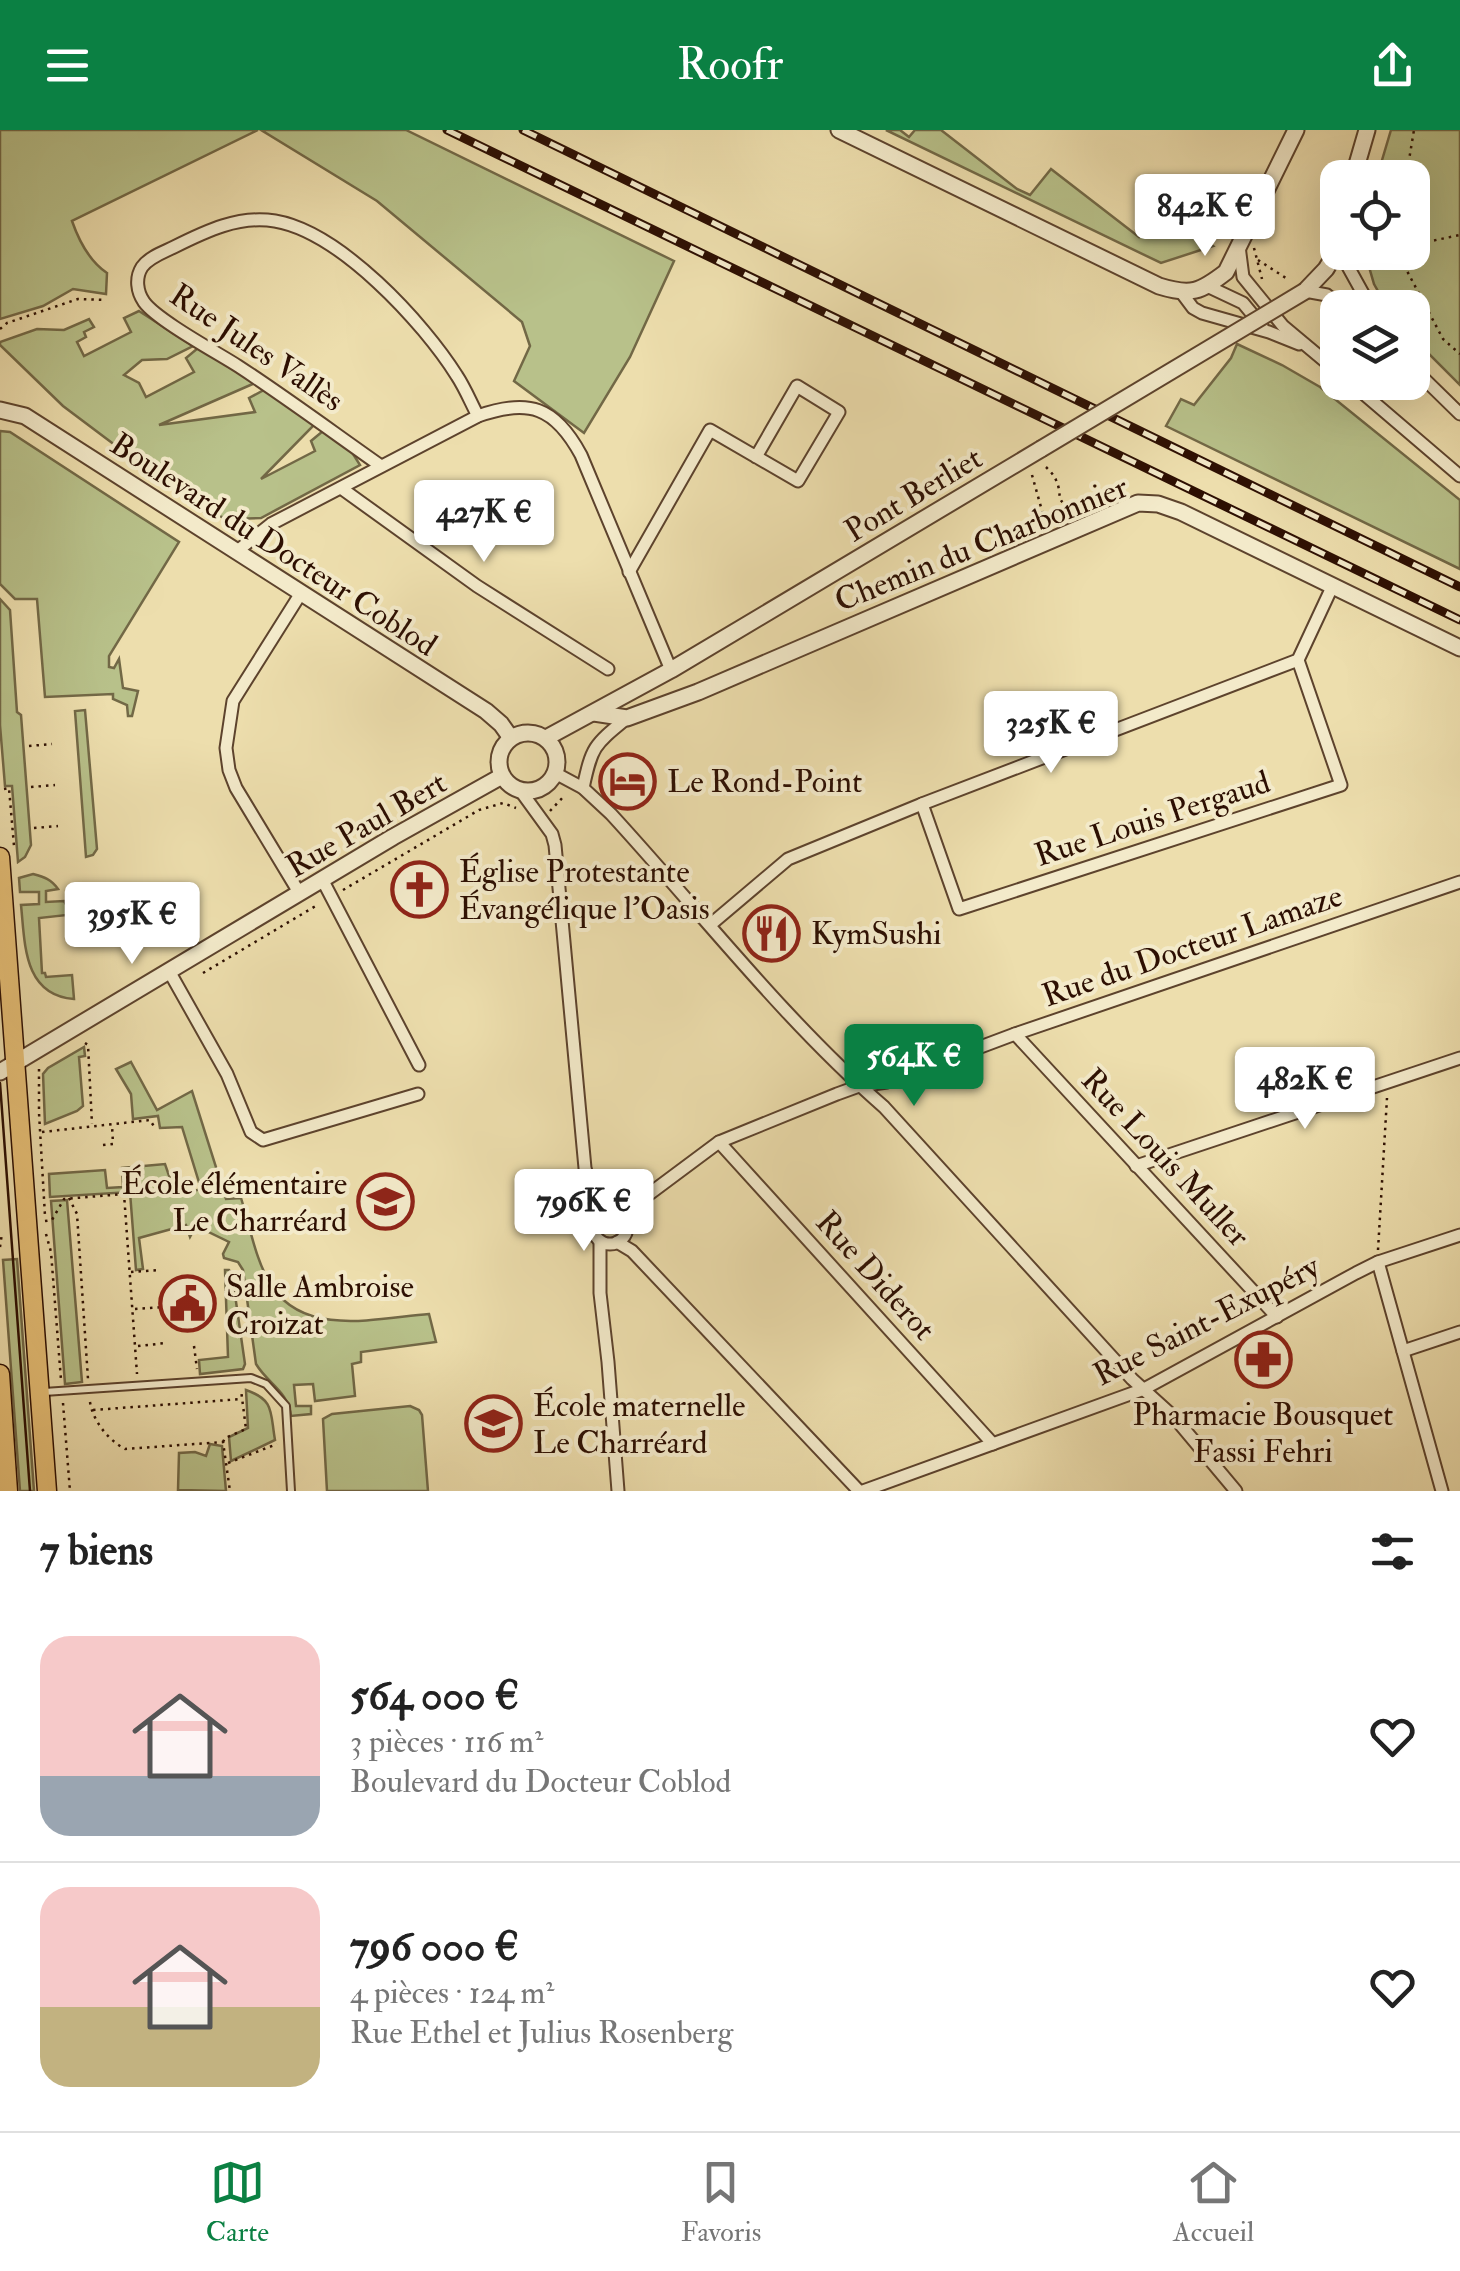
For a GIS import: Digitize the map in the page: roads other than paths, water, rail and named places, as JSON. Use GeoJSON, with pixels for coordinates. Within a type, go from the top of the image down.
{"type":"FeatureCollection","features":[{"type":"Feature","properties":{"kind":"main road"},"geometry":{"type":"LineString","coordinates":[[8,858],[8,1067],[47,1491]]}},
{"type":"Feature","properties":{"kind":"main road"},"geometry":{"type":"LineString","coordinates":[[0,1374],[8,1491]]}},
{"type":"Feature","properties":{"kind":"street"},"geometry":{"type":"LineString","coordinates":[[840,130],[1159,286],[1180,292],[1196,291],[1226,272],[1296,130]]}},
{"type":"Feature","properties":{"kind":"street"},"geometry":{"type":"LineString","coordinates":[[1358,160],[1367,130]]}},
{"type":"Feature","properties":{"kind":"street","name":"Rue Jules Vallès"},"geometry":{"type":"LineString","coordinates":[[381,466],[151,310],[138,291],[142,266],[200,234],[236,222],[276,221],[316,236],[379,284],[420,328],[457,376],[478,416]]}},
{"type":"Feature","properties":{"kind":"street"},"geometry":{"type":"LineString","coordinates":[[1239,242],[1243,276],[1283,326],[1320,357]]}},
{"type":"Feature","properties":{"kind":"street","name":"Pont Berliet"},"geometry":{"type":"LineString","coordinates":[[546,738],[672,670],[1038,451],[1304,291],[1325,270]]}},
{"type":"Feature","properties":{"kind":"street"},"geometry":{"type":"LineString","coordinates":[[1207,286],[1243,303],[1269,332]]}},
{"type":"Feature","properties":{"kind":"street"},"geometry":{"type":"LineString","coordinates":[[1304,291],[1320,294]]}},
{"type":"Feature","properties":{"kind":"street"},"geometry":{"type":"LineString","coordinates":[[1180,292],[1202,313],[1269,332],[1312,350]]}},
{"type":"Feature","properties":{"kind":"street"},"geometry":{"type":"LineString","coordinates":[[1430,385],[1460,414]]}},
{"type":"Feature","properties":{"kind":"street"},"geometry":{"type":"LineString","coordinates":[[629,572],[710,430],[756,457],[798,481],[839,412],[797,386],[756,457]]}},
{"type":"Feature","properties":{"kind":"street"},"geometry":{"type":"LineString","coordinates":[[1371,400],[1460,476]]}},
{"type":"Feature","properties":{"kind":"street"},"geometry":{"type":"LineString","coordinates":[[236,552],[271,524],[478,416],[516,406],[530,408],[562,426],[581,455],[672,670]]}},
{"type":"Feature","properties":{"kind":"street","name":"Boulevard du Docteur Coblod"},"geometry":{"type":"LineString","coordinates":[[0,410],[25,416],[486,711],[511,738]]}},
{"type":"Feature","properties":{"kind":"street"},"geometry":{"type":"LineString","coordinates":[[341,488],[477,586],[608,669]]}},
{"type":"Feature","properties":{"kind":"street","name":"Chemin du Charbonnier"},"geometry":{"type":"LineString","coordinates":[[578,785],[595,748],[626,718],[698,692],[1138,504],[1158,504],[1180,512],[1460,648]]}},
{"type":"Feature","properties":{"kind":"street"},"geometry":{"type":"LineString","coordinates":[[710,925],[788,859],[1298,660],[1333,586]]}},
{"type":"Feature","properties":{"kind":"street"},"geometry":{"type":"LineString","coordinates":[[300,894],[236,788],[226,748],[233,701],[301,593]]}},
{"type":"Feature","properties":{"kind":"street","name":"Rue Louis Pergaud"},"geometry":{"type":"LineString","coordinates":[[922,804],[959,909],[1342,785],[1298,660]]}},
{"type":"Feature","properties":{"kind":"street","name":"Chemin du Charbonnier"},"geometry":{"type":"LineString","coordinates":[[594,713],[626,718]]}},
{"type":"Feature","properties":{"kind":"street"},"geometry":{"type":"LineString","coordinates":[[532,732],[546,738],[557,754],[555,774],[544,786],[528,791],[513,787],[499,768],[500,751],[517,734],[532,732]]}},
{"type":"Feature","properties":{"kind":"street"},"geometry":{"type":"LineString","coordinates":[[555,774],[578,785],[635,840],[794,1018],[884,1107],[1124,1370],[1182,1426],[1236,1491]]}},
{"type":"Feature","properties":{"kind":"street","name":"Rue Paul Bert"},"geometry":{"type":"LineString","coordinates":[[8,1067],[502,776]]}},
{"type":"Feature","properties":{"kind":"street"},"geometry":{"type":"LineString","coordinates":[[520,790],[555,845],[585,1168],[598,1216]]}},
{"type":"Feature","properties":{"kind":"street"},"geometry":{"type":"LineString","coordinates":[[323,880],[419,1065]]}},
{"type":"Feature","properties":{"kind":"street","name":"Rue du Docteur Lamaze"},"geometry":{"type":"LineString","coordinates":[[621,1215],[718,1142],[859,1086],[887,1082],[1015,1034],[1460,882]]}},
{"type":"Feature","properties":{"kind":"street"},"geometry":{"type":"LineString","coordinates":[[168,972],[227,1074],[251,1132],[263,1140],[418,1094]]}},
{"type":"Feature","properties":{"kind":"street","name":"Rue Louis Muller"},"geometry":{"type":"LineString","coordinates":[[1015,1034],[1277,1317]]}},
{"type":"Feature","properties":{"kind":"street"},"geometry":{"type":"LineString","coordinates":[[1136,1166],[1460,1058]]}},
{"type":"Feature","properties":{"kind":"street","name":"Rue Diderot"},"geometry":{"type":"LineString","coordinates":[[718,1142],[993,1444]]}},
{"type":"Feature","properties":{"kind":"street"},"geometry":{"type":"LineString","coordinates":[[600,1241],[608,1244],[623,1237],[626,1222],[621,1215],[608,1211],[594,1220],[594,1232],[600,1241],[600,1292],[618,1491]]}},
{"type":"Feature","properties":{"kind":"street","name":"Rue Saint-Exupéry"},"geometry":{"type":"LineString","coordinates":[[861,1491],[1144,1390],[1378,1262],[1460,1235]]}},
{"type":"Feature","properties":{"kind":"street"},"geometry":{"type":"LineString","coordinates":[[616,1242],[632,1250],[861,1491]]}},
{"type":"Feature","properties":{"kind":"street"},"geometry":{"type":"LineString","coordinates":[[1378,1262],[1442,1491]]}},
{"type":"Feature","properties":{"kind":"street"},"geometry":{"type":"LineString","coordinates":[[1403,1351],[1460,1332]]}},
{"type":"Feature","properties":{"kind":"lane"},"geometry":{"type":"LineString","coordinates":[[39,1392],[251,1378],[266,1384],[286,1406],[291,1491]]}},
{"type":"Feature","properties":{"kind":"tram line"},"geometry":{"type":"LineString","coordinates":[[0,1083],[30,1491]]}},
{"type":"Feature","properties":{"kind":"railway"},"geometry":{"type":"LineString","coordinates":[[447,130],[1460,620]]}},
{"type":"Feature","properties":{"kind":"railway"},"geometry":{"type":"LineString","coordinates":[[523,130],[1460,587]]}},
{"type":"Feature","properties":{"kind":"place","name":"Le Rond-Point"},"geometry":{"type":"Point","coordinates":[628,781]}},
{"type":"Feature","properties":{"kind":"place","name":"Église Protestante Évangélique l’Oasis"},"geometry":{"type":"Point","coordinates":[420,889]}},
{"type":"Feature","properties":{"kind":"place","name":"KymSushi"},"geometry":{"type":"Point","coordinates":[772,933]}},
{"type":"Feature","properties":{"kind":"place","name":"École élémentaire Le Charréard"},"geometry":{"type":"Point","coordinates":[386,1201]}},
{"type":"Feature","properties":{"kind":"place","name":"Salle Ambroise Croizat"},"geometry":{"type":"Point","coordinates":[187,1304]}},
{"type":"Feature","properties":{"kind":"place","name":"Pharmacie Bousquet Fassi Fehri"},"geometry":{"type":"Point","coordinates":[1263,1360]}},
{"type":"Feature","properties":{"kind":"place","name":"École maternelle Le Charréard"},"geometry":{"type":"Point","coordinates":[494,1423]}}]}
